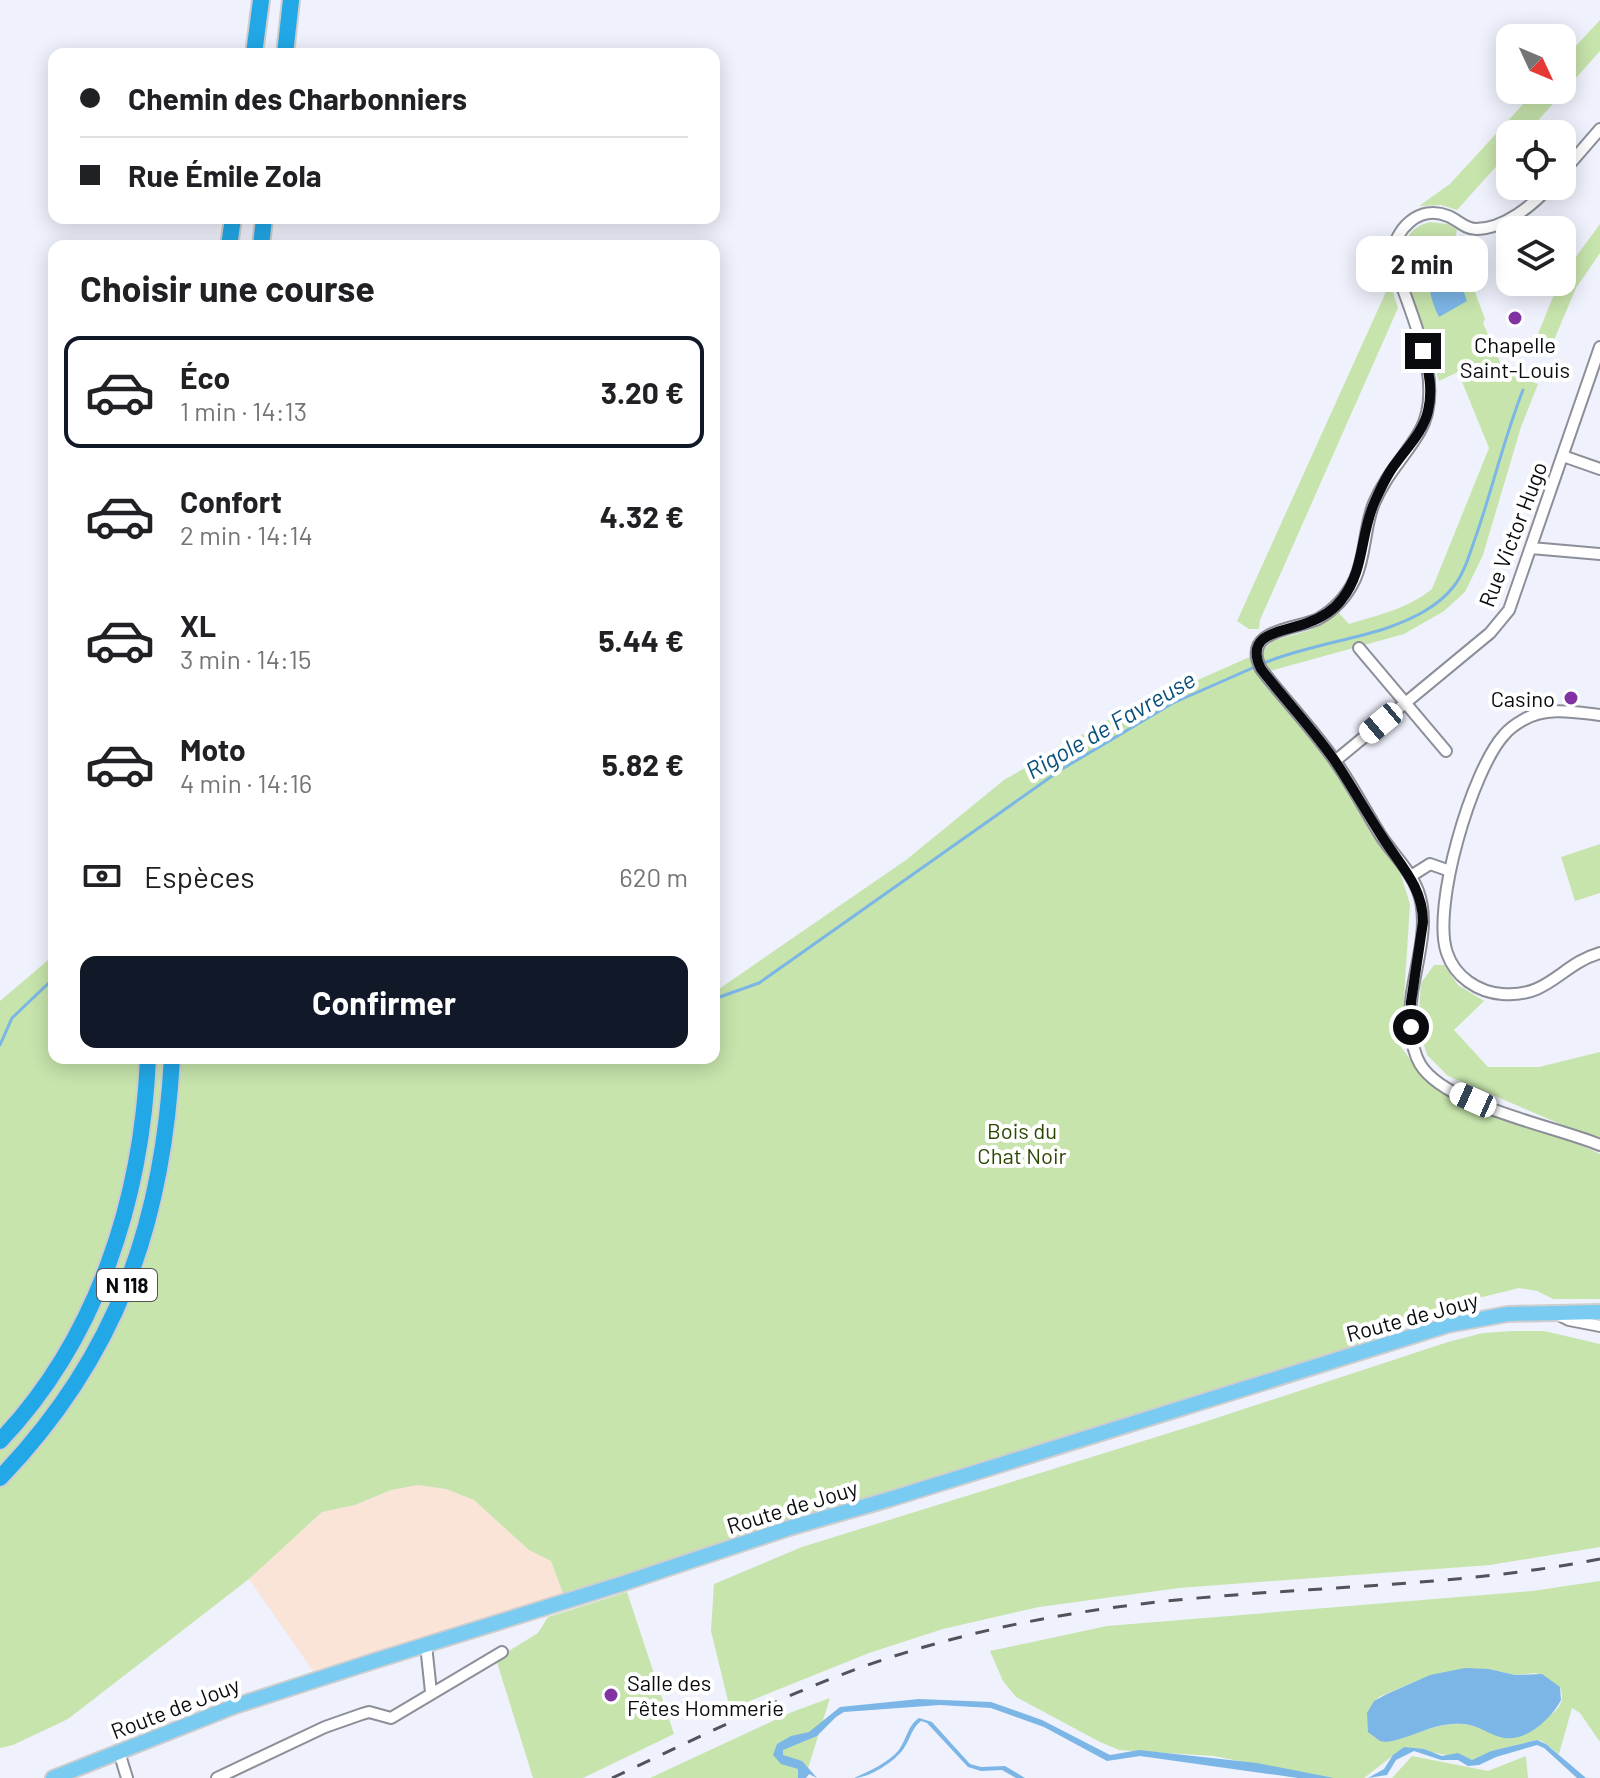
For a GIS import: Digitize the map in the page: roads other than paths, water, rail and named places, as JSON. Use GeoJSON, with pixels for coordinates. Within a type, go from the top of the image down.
{"type":"FeatureCollection","features":[{"type":"Feature","properties":{"kind":"highway"},"geometry":{"type":"LineString","coordinates":[[255,48],[261,0]]}},
{"type":"Feature","properties":{"kind":"highway"},"geometry":{"type":"LineString","coordinates":[[286,48],[291,0]]}},
{"type":"Feature","properties":{"kind":"highway","name":"N 118"},"geometry":{"type":"LineString","coordinates":[[0,1441],[23,1415],[65,1354],[104,1280],[126,1213],[137,1160],[147,1064]]}},
{"type":"Feature","properties":{"kind":"highway","name":"N 118"},"geometry":{"type":"LineString","coordinates":[[0,1478],[64,1401],[111,1324],[132,1273],[159,1178],[168,1121],[172,1064]]}},
{"type":"Feature","properties":{"kind":"highway"},"geometry":{"type":"LineString","coordinates":[[168,1121],[177,1101],[183,1064]]}},
{"type":"Feature","properties":{"kind":"main road","name":"Route de Jouy"},"geometry":{"type":"LineString","coordinates":[[53,1778],[235,1706],[789,1528],[1448,1325],[1508,1314],[1600,1312]]}},
{"type":"Feature","properties":{"kind":"street"},"geometry":{"type":"LineString","coordinates":[[1576,157],[1600,129]]}},
{"type":"Feature","properties":{"kind":"street"},"geometry":{"type":"LineString","coordinates":[[1513,216],[1536,200]]}},
{"type":"Feature","properties":{"kind":"street"},"geometry":{"type":"LineString","coordinates":[[1496,224],[1473,229],[1448,216],[1430,214],[1411,220],[1396,237],[1392,256],[1430,373],[1427,416],[1387,477],[1373,505],[1360,565],[1342,600],[1319,618],[1268,635],[1260,641],[1258,661],[1335,761],[1411,876],[1423,909],[1411,1002],[1411,1027],[1419,1063],[1441,1085],[1467,1098],[1600,1145]]}},
{"type":"Feature","properties":{"kind":"street","name":"Rue Victor Hugo"},"geometry":{"type":"LineString","coordinates":[[1335,761],[1503,620],[1513,602],[1598,361],[1600,347]]}},
{"type":"Feature","properties":{"kind":"street"},"geometry":{"type":"LineString","coordinates":[[1563,456],[1600,469]]}},
{"type":"Feature","properties":{"kind":"street"},"geometry":{"type":"LineString","coordinates":[[1531,548],[1600,554]]}},
{"type":"Feature","properties":{"kind":"street"},"geometry":{"type":"LineString","coordinates":[[1359,648],[1446,751]]}},
{"type":"Feature","properties":{"kind":"street"},"geometry":{"type":"LineString","coordinates":[[1600,715],[1567,711],[1533,715],[1501,737],[1466,809],[1450,871],[1444,933],[1446,951],[1457,971],[1478,989],[1503,995],[1521,994],[1546,986],[1569,968],[1600,953]]}},
{"type":"Feature","properties":{"kind":"street"},"geometry":{"type":"LineString","coordinates":[[1411,876],[1430,864],[1450,871]]}},
{"type":"Feature","properties":{"kind":"street","name":"Route de Jouy"},"geometry":{"type":"LineString","coordinates":[[1554,1313],[1569,1320],[1600,1326]]}},
{"type":"Feature","properties":{"kind":"street"},"geometry":{"type":"LineString","coordinates":[[426,1645],[431,1692]]}},
{"type":"Feature","properties":{"kind":"street"},"geometry":{"type":"LineString","coordinates":[[217,1778],[325,1727],[362,1714],[369,1712],[391,1718],[502,1652]]}},
{"type":"Feature","properties":{"kind":"street"},"geometry":{"type":"LineString","coordinates":[[119,1752],[127,1778]]}},
{"type":"Feature","properties":{"kind":"water"},"geometry":{"type":"Polygon","coordinates":[[[1440,252],[1452,258],[1467,301],[1439,317],[1432,301],[1429,274],[1434,258],[1440,252]]]}},
{"type":"Feature","properties":{"kind":"water"},"geometry":{"type":"Polygon","coordinates":[[[1465,1668],[1515,1675],[1542,1674],[1560,1687],[1561,1700],[1544,1722],[1519,1737],[1500,1737],[1460,1724],[1444,1725],[1386,1742],[1368,1732],[1367,1713],[1374,1701],[1430,1675],[1465,1668]]]}},
{"type":"Feature","properties":{"kind":"water"},"geometry":{"type":"Polygon","coordinates":[[[919,1699],[991,1702],[1042,1720],[1110,1755],[1139,1750],[1257,1763],[1334,1778],[1298,1778],[1140,1756],[1107,1761],[1044,1727],[991,1708],[940,1705],[844,1712],[817,1736],[783,1750],[783,1755],[802,1761],[817,1778],[809,1774],[806,1778],[798,1778],[798,1769],[781,1764],[773,1755],[777,1744],[791,1736],[809,1732],[840,1707],[919,1699]]]}},
{"type":"Feature","properties":{"kind":"water"},"geometry":{"type":"Polygon","coordinates":[[[919,1718],[932,1722],[970,1764],[1005,1766],[1025,1778],[1016,1778],[1002,1770],[981,1771],[968,1767],[927,1723],[921,1721],[895,1758],[874,1772],[854,1778],[894,1755],[919,1718]]]}},
{"type":"Feature","properties":{"kind":"water"},"geometry":{"type":"Polygon","coordinates":[[[1537,1740],[1586,1778],[1577,1778],[1537,1745],[1468,1766],[1458,1760],[1441,1760],[1414,1751],[1396,1760],[1387,1775],[1368,1778],[1384,1769],[1393,1755],[1404,1747],[1424,1749],[1442,1756],[1458,1753],[1472,1760],[1491,1751],[1537,1740]]]}},
{"type":"Feature","properties":{"kind":"waterway","name":"Rigole de Favreuse"},"geometry":{"type":"LineString","coordinates":[[1264,663],[1396,624],[1424,612],[1448,593],[1467,562],[1523,390]]}},
{"type":"Feature","properties":{"kind":"waterway","name":"Rigole de Favreuse"},"geometry":{"type":"LineString","coordinates":[[720,997],[759,983],[1062,769],[1173,703],[1257,666]]}},
{"type":"Feature","properties":{"kind":"waterway","name":"Rigole de Favreuse"},"geometry":{"type":"LineString","coordinates":[[0,1045],[12,1018],[48,984]]}},
{"type":"Feature","properties":{"kind":"railway"},"geometry":{"type":"LineString","coordinates":[[612,1778],[752,1712],[838,1676],[924,1647],[1012,1625],[1137,1604],[1469,1578],[1600,1559]]}},
{"type":"Feature","properties":{"kind":"place","name":"Chapelle Saint-Louis"},"geometry":{"type":"Point","coordinates":[1515,318]}},
{"type":"Feature","properties":{"kind":"place","name":"Casino"},"geometry":{"type":"Point","coordinates":[1571,698]}},
{"type":"Feature","properties":{"kind":"place","name":"Salle des Fêtes Hommerie"},"geometry":{"type":"Point","coordinates":[611,1695]}},
{"type":"Feature","properties":{"kind":"park label","name":"Bois du Chat Noir"},"geometry":{"type":"Point","coordinates":[1022,1142]}}]}
